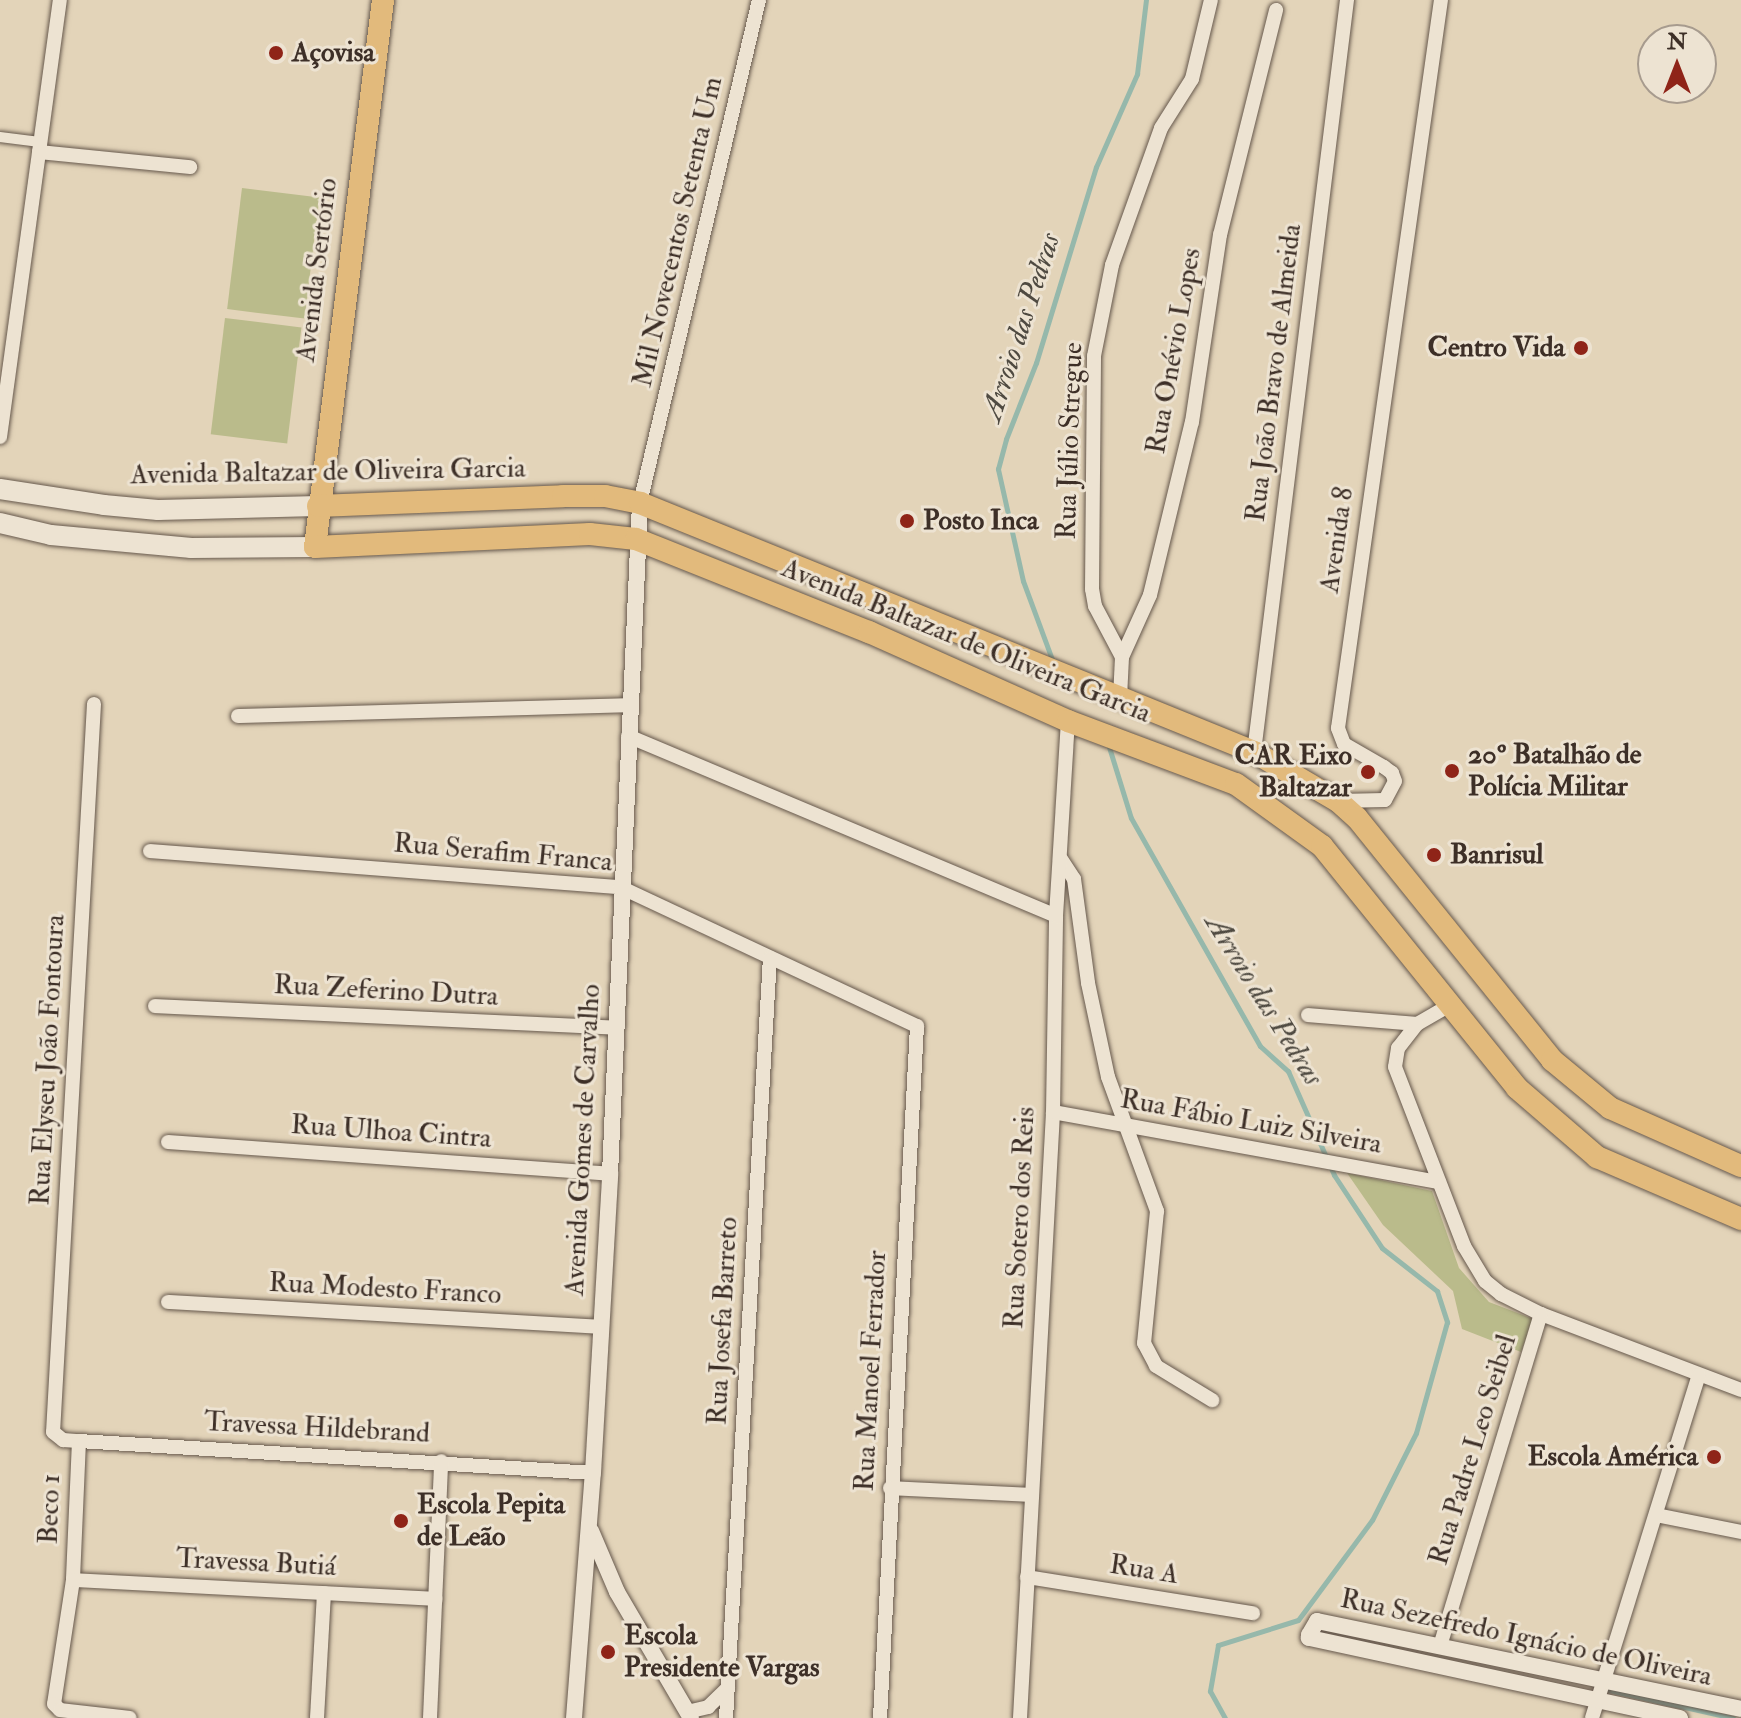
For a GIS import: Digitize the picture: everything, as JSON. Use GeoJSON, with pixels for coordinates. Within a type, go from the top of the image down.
{"type":"FeatureCollection","features":[{"type":"Feature","properties":{"kind":"main road","name":"Avenida Sertório"},"geometry":{"type":"LineString","coordinates":[[315,547],[383,0]]}},
{"type":"Feature","properties":{"kind":"main road","name":"Avenida Baltazar de Oliveira Garcia"},"geometry":{"type":"LineString","coordinates":[[0,489],[90,504],[158,510],[563,496],[605,496],[640,503],[1254,752],[1338,801],[1357,818],[1552,1060],[1610,1108],[1741,1166]]}},
{"type":"Feature","properties":{"kind":"main road","name":"Avenida Baltazar de Oliveira Garcia"},"geometry":{"type":"LineString","coordinates":[[0,523],[51,535],[191,548],[315,547],[590,534],[636,539],[869,632],[1074,723],[1236,784],[1322,846],[1517,1088],[1597,1157],[1741,1219]]}},
{"type":"Feature","properties":{"kind":"street"},"geometry":{"type":"LineString","coordinates":[[0,437],[60,0]]}},
{"type":"Feature","properties":{"kind":"street","name":"Mil Novecentos Setenta Um"},"geometry":{"type":"LineString","coordinates":[[640,503],[759,0]]}},
{"type":"Feature","properties":{"kind":"street","name":"Rua Júlio Stregue"},"geometry":{"type":"LineString","coordinates":[[1122,657],[1095,606],[1092,589],[1094,356],[1112,265],[1161,128],[1192,79],[1211,0]]}},
{"type":"Feature","properties":{"kind":"street","name":"Rua João Bravo de Almeida"},"geometry":{"type":"LineString","coordinates":[[1254,752],[1347,0]]}},
{"type":"Feature","properties":{"kind":"street","name":"Avenida 8"},"geometry":{"type":"LineString","coordinates":[[1338,801],[1385,800],[1395,781],[1384,767],[1344,744],[1338,728],[1441,0]]}},
{"type":"Feature","properties":{"kind":"street","name":"Rua Onévio Lopes"},"geometry":{"type":"LineString","coordinates":[[1120,698],[1122,657],[1150,595],[1188,436],[1220,235],[1276,10]]}},
{"type":"Feature","properties":{"kind":"street"},"geometry":{"type":"LineString","coordinates":[[0,137],[40,147],[190,167]]}},
{"type":"Feature","properties":{"kind":"street","name":"Avenida Gomes de Carvalho"},"geometry":{"type":"LineString","coordinates":[[640,503],[628,705],[610,1174],[589,1526],[617,1592],[689,1715]]}},
{"type":"Feature","properties":{"kind":"street","name":"Rua Elyseu João Fontoura"},"geometry":{"type":"LineString","coordinates":[[79,1441],[56,1436],[53,1420],[94,704]]}},
{"type":"Feature","properties":{"kind":"street"},"geometry":{"type":"LineString","coordinates":[[238,716],[628,705]]}},
{"type":"Feature","properties":{"kind":"street","name":"Rua Sotero dos Reis"},"geometry":{"type":"LineString","coordinates":[[1020,1718],[1053,1112],[1056,916],[1074,723]]}},
{"type":"Feature","properties":{"kind":"street"},"geometry":{"type":"LineString","coordinates":[[628,736],[1056,916]]}},
{"type":"Feature","properties":{"kind":"street","name":"Rua Serafim Franca"},"geometry":{"type":"LineString","coordinates":[[150,851],[620,887],[917,1026]]}},
{"type":"Feature","properties":{"kind":"street"},"geometry":{"type":"LineString","coordinates":[[1061,859],[1074,879],[1088,983],[1108,1077],[1158,1219],[1144,1343],[1156,1366],[1212,1400]]}},
{"type":"Feature","properties":{"kind":"street","name":"Rua Josefa Barreto"},"geometry":{"type":"LineString","coordinates":[[726,1718],[770,958]]}},
{"type":"Feature","properties":{"kind":"street"},"geometry":{"type":"LineString","coordinates":[[1450,1005],[1417,1024],[1398,1048],[1395,1067],[1464,1246],[1485,1281],[1501,1294],[1541,1314],[1741,1390]]}},
{"type":"Feature","properties":{"kind":"street","name":"Rua Zeferino Dutra"},"geometry":{"type":"LineString","coordinates":[[155,1006],[615,1028]]}},
{"type":"Feature","properties":{"kind":"street"},"geometry":{"type":"LineString","coordinates":[[1308,1015],[1417,1024]]}},
{"type":"Feature","properties":{"kind":"street","name":"Rua Manoel Ferrador"},"geometry":{"type":"LineString","coordinates":[[880,1718],[917,1026]]}},
{"type":"Feature","properties":{"kind":"street","name":"Rua Fábio Luiz Silveira"},"geometry":{"type":"LineString","coordinates":[[1053,1112],[1439,1182]]}},
{"type":"Feature","properties":{"kind":"street","name":"Rua Ulhoa Cintra"},"geometry":{"type":"LineString","coordinates":[[168,1142],[610,1174]]}},
{"type":"Feature","properties":{"kind":"street","name":"Rua Modesto Franco"},"geometry":{"type":"LineString","coordinates":[[168,1302],[600,1327]]}},
{"type":"Feature","properties":{"kind":"street","name":"Rua Padre Leo Seibel"},"geometry":{"type":"LineString","coordinates":[[1440,1646],[1541,1314]]}},
{"type":"Feature","properties":{"kind":"street"},"geometry":{"type":"LineString","coordinates":[[1592,1718],[1699,1375]]}},
{"type":"Feature","properties":{"kind":"street","name":"Travessa Hildebrand"},"geometry":{"type":"LineString","coordinates":[[79,1441],[441,1461],[593,1473]]}},
{"type":"Feature","properties":{"kind":"street","name":"Beco 1"},"geometry":{"type":"LineString","coordinates":[[79,1441],[73,1580],[54,1704],[60,1710],[130,1718]]}},
{"type":"Feature","properties":{"kind":"street"},"geometry":{"type":"LineString","coordinates":[[430,1718],[441,1461]]}},
{"type":"Feature","properties":{"kind":"street"},"geometry":{"type":"LineString","coordinates":[[890,1488],[1031,1495]]}},
{"type":"Feature","properties":{"kind":"street"},"geometry":{"type":"LineString","coordinates":[[1656,1515],[1741,1532]]}},
{"type":"Feature","properties":{"kind":"street"},"geometry":{"type":"LineString","coordinates":[[574,1718],[589,1526]]}},
{"type":"Feature","properties":{"kind":"street","name":"Rua A"},"geometry":{"type":"LineString","coordinates":[[1027,1577],[1253,1613]]}},
{"type":"Feature","properties":{"kind":"street","name":"Travessa Butiá"},"geometry":{"type":"LineString","coordinates":[[73,1580],[436,1599]]}},
{"type":"Feature","properties":{"kind":"street"},"geometry":{"type":"LineString","coordinates":[[317,1718],[324,1593]]}},
{"type":"Feature","properties":{"kind":"street","name":"Rua Sezefredo Ignácio de Oliveira"},"geometry":{"type":"LineString","coordinates":[[1680,1718],[1600,1692],[1440,1646],[1317,1621],[1309,1637],[1600,1692],[1741,1709]]}},
{"type":"Feature","properties":{"kind":"street"},"geometry":{"type":"LineString","coordinates":[[689,1715],[708,1707],[728,1687]]}},
{"type":"Feature","properties":{"kind":"green space"},"geometry":{"type":"Polygon","coordinates":[[[242,188],[319,198],[305,319],[227,309],[242,188]]]}},
{"type":"Feature","properties":{"kind":"green space"},"geometry":{"type":"Polygon","coordinates":[[[225,318],[301,327],[287,444],[211,434],[225,318]]]}},
{"type":"Feature","properties":{"kind":"green space"},"geometry":{"type":"Polygon","coordinates":[[[1347,1173],[1432,1191],[1459,1268],[1489,1302],[1533,1319],[1521,1352],[1462,1329],[1453,1291],[1383,1225],[1347,1173]]]}},
{"type":"Feature","properties":{"kind":"waterway","name":"Arroio das Pedras"},"geometry":{"type":"LineString","coordinates":[[1053,662],[1023,581],[998,469],[1006,439],[1036,363],[1096,167],[1137,74],[1146,0]]}},
{"type":"Feature","properties":{"kind":"waterway","name":"Arroio das Pedras"},"geometry":{"type":"LineString","coordinates":[[1109,747],[1131,818],[1260,1046],[1288,1071],[1334,1175],[1382,1248],[1437,1291],[1447,1322],[1416,1433],[1372,1520],[1298,1620],[1218,1645],[1210,1691],[1225,1718]]}},
{"type":"Feature","properties":{"kind":"waterway"},"geometry":{"type":"LineString","coordinates":[[1609,1690],[1733,1718]]}},
{"type":"Feature","properties":{"kind":"place","name":"Açovisa"},"geometry":{"type":"Point","coordinates":[276,53]}},
{"type":"Feature","properties":{"kind":"place","name":"Centro Vida"},"geometry":{"type":"Point","coordinates":[1581,348]}},
{"type":"Feature","properties":{"kind":"place","name":"Posto Inca"},"geometry":{"type":"Point","coordinates":[907,521]}},
{"type":"Feature","properties":{"kind":"place","name":"20º Batalhão de Polícia Militar"},"geometry":{"type":"Point","coordinates":[1452,771]}},
{"type":"Feature","properties":{"kind":"place","name":"CAR Eixo Baltazar"},"geometry":{"type":"Point","coordinates":[1368,772]}},
{"type":"Feature","properties":{"kind":"place","name":"Banrisul"},"geometry":{"type":"Point","coordinates":[1434,855]}},
{"type":"Feature","properties":{"kind":"place","name":"Escola América"},"geometry":{"type":"Point","coordinates":[1714,1457]}},
{"type":"Feature","properties":{"kind":"place","name":"Escola Pepita de Leão"},"geometry":{"type":"Point","coordinates":[401,1521]}},
{"type":"Feature","properties":{"kind":"place","name":"Escola Presidente Vargas"},"geometry":{"type":"Point","coordinates":[608,1652]}}]}
